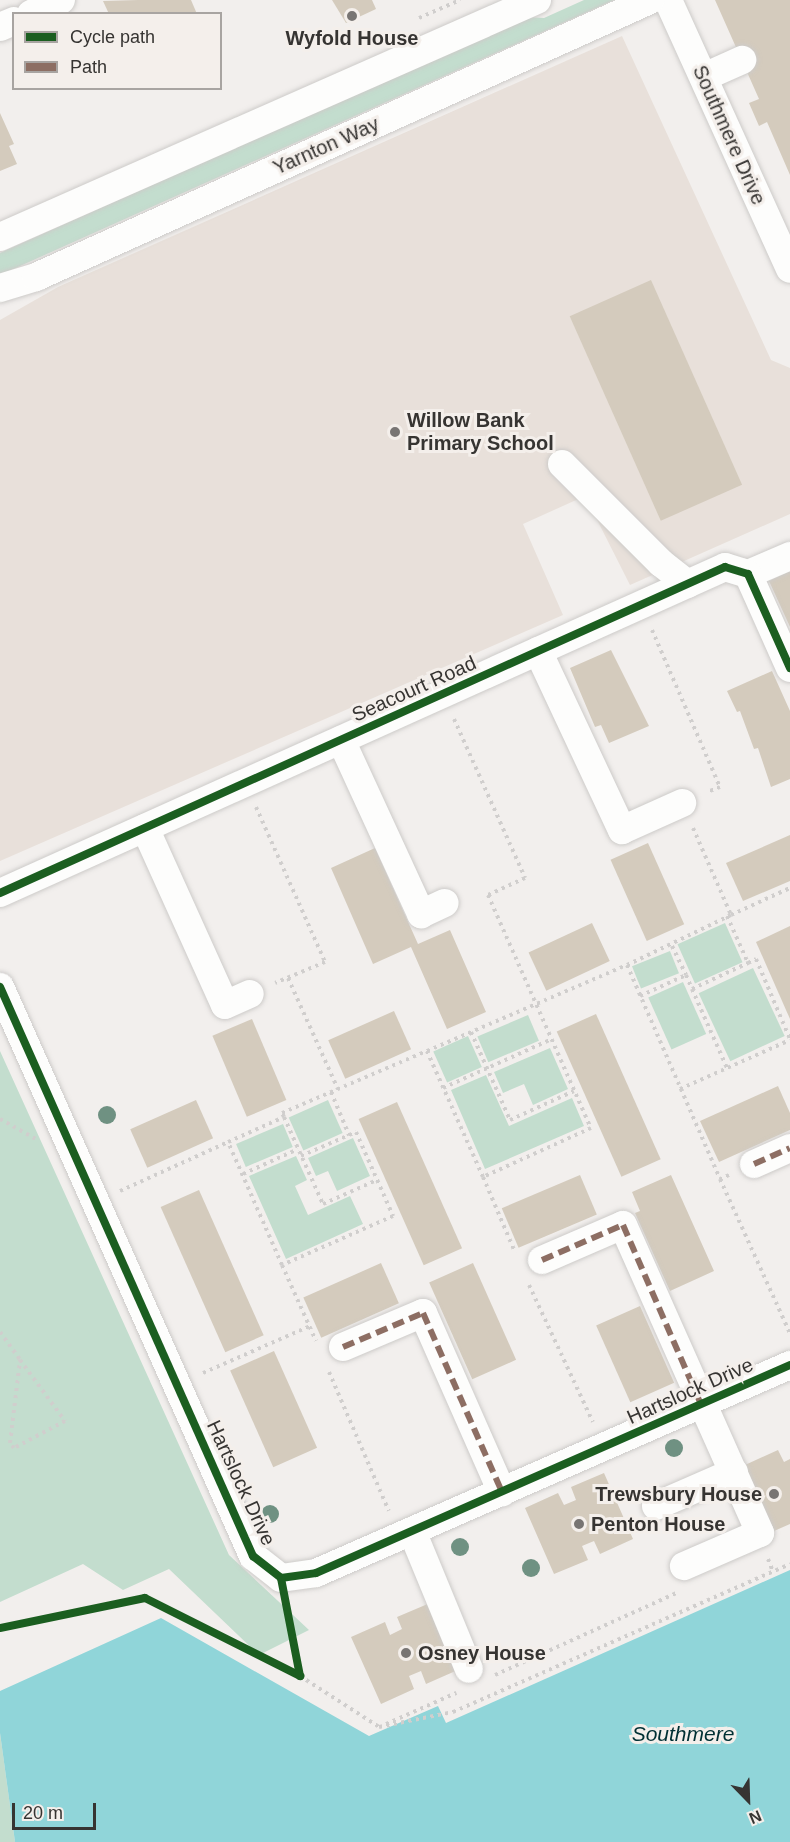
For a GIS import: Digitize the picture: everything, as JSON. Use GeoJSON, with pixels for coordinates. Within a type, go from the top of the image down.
{"type":"FeatureCollection","features":[{"type":"Feature","properties":{"kind":"street"},"geometry":{"type":"LineString","coordinates":[[35,12],[62,0]]}},
{"type":"Feature","properties":{"kind":"street"},"geometry":{"type":"LineString","coordinates":[[0,237],[537,0]]}},
{"type":"Feature","properties":{"kind":"street","name":"Yarnton Way"},"geometry":{"type":"LineString","coordinates":[[0,288],[36,277],[651,0]]}},
{"type":"Feature","properties":{"kind":"street","name":"Southmere Drive"},"geometry":{"type":"LineString","coordinates":[[668,0],[788,260]]}},
{"type":"Feature","properties":{"kind":"street"},"geometry":{"type":"LineString","coordinates":[[704,78],[742,60]]}},
{"type":"Feature","properties":{"kind":"street"},"geometry":{"type":"LineString","coordinates":[[562,464],[661,563],[688,584]]}},
{"type":"Feature","properties":{"kind":"street"},"geometry":{"type":"LineString","coordinates":[[790,556],[748,574],[790,668]]}},
{"type":"Feature","properties":{"kind":"street","name":"Seacourt Road"},"geometry":{"type":"LineString","coordinates":[[0,893],[725,567],[748,574]]}},
{"type":"Feature","properties":{"kind":"street"},"geometry":{"type":"LineString","coordinates":[[538,651],[622,830],[682,803]]}},
{"type":"Feature","properties":{"kind":"street","name":"Seacourt Road"},"geometry":{"type":"LineString","coordinates":[[341,740],[422,914],[445,903]]}},
{"type":"Feature","properties":{"kind":"street"},"geometry":{"type":"LineString","coordinates":[[145,828],[225,1005],[250,994]]}},
{"type":"Feature","properties":{"kind":"street","name":"Hartslock Drive"},"geometry":{"type":"LineString","coordinates":[[0,987],[254,1556],[281,1578],[316,1573],[790,1365]]}},
{"type":"Feature","properties":{"kind":"street"},"geometry":{"type":"LineString","coordinates":[[754,1164],[790,1148]]}},
{"type":"Feature","properties":{"kind":"street","name":"Hartslock Drive"},"geometry":{"type":"LineString","coordinates":[[532,1264],[623,1225],[701,1404]]}},
{"type":"Feature","properties":{"kind":"street"},"geometry":{"type":"LineString","coordinates":[[333,1351],[423,1313],[502,1492]]}},
{"type":"Feature","properties":{"kind":"street"},"geometry":{"type":"LineString","coordinates":[[683,1578],[760,1533],[701,1404]]}},
{"type":"Feature","properties":{"kind":"street"},"geometry":{"type":"LineString","coordinates":[[656,1506],[734,1472]]}},
{"type":"Feature","properties":{"kind":"street"},"geometry":{"type":"LineString","coordinates":[[406,1534],[474,1679]]}},
{"type":"Feature","properties":{"kind":"path"},"geometry":{"type":"LineString","coordinates":[[641,605],[720,787],[682,803],[748,963]]}},
{"type":"Feature","properties":{"kind":"path"},"geometry":{"type":"LineString","coordinates":[[443,694],[525,878],[488,894],[534,1004],[591,1128],[483,1177]]}},
{"type":"Feature","properties":{"kind":"path"},"geometry":{"type":"LineString","coordinates":[[246,783],[325,962],[250,994]]}},
{"type":"Feature","properties":{"kind":"path"},"geometry":{"type":"LineString","coordinates":[[727,1068],[670,941],[790,888]]}},
{"type":"Feature","properties":{"kind":"path"},"geometry":{"type":"LineString","coordinates":[[377,1180],[323,1204],[282,1113],[672,946]]}},
{"type":"Feature","properties":{"kind":"path"},"geometry":{"type":"LineString","coordinates":[[680,1089],[790,1039],[756,959],[692,989]]}},
{"type":"Feature","properties":{"kind":"path"},"geometry":{"type":"LineString","coordinates":[[627,965],[790,1333]]}},
{"type":"Feature","properties":{"kind":"path"},"geometry":{"type":"LineString","coordinates":[[640,996],[686,975]]}},
{"type":"Feature","properties":{"kind":"path"},"geometry":{"type":"LineString","coordinates":[[288,978],[338,1089]]}},
{"type":"Feature","properties":{"kind":"path"},"geometry":{"type":"LineString","coordinates":[[471,1032],[510,1120],[574,1091]]}},
{"type":"Feature","properties":{"kind":"path"},"geometry":{"type":"LineString","coordinates":[[443,1088],[550,1040]]}},
{"type":"Feature","properties":{"kind":"path"},"geometry":{"type":"LineString","coordinates":[[427,1051],[483,1177],[532,1264],[604,1447]]}},
{"type":"Feature","properties":{"kind":"path"},"geometry":{"type":"LineString","coordinates":[[331,1092],[350,1135]]}},
{"type":"Feature","properties":{"kind":"path"},"geometry":{"type":"LineString","coordinates":[[96,1202],[284,1118]]}},
{"type":"Feature","properties":{"kind":"path"},"geometry":{"type":"LineString","coordinates":[[282,1265],[393,1216],[356,1132],[301,1156]]}},
{"type":"Feature","properties":{"kind":"path"},"geometry":{"type":"LineString","coordinates":[[228,1142],[309,1326],[333,1351],[406,1534]]}},
{"type":"Feature","properties":{"kind":"path"},"geometry":{"type":"LineString","coordinates":[[243,1174],[298,1149]]}},
{"type":"Feature","properties":{"kind":"path"},"geometry":{"type":"LineString","coordinates":[[720,1179],[754,1164]]}},
{"type":"Feature","properties":{"kind":"path"},"geometry":{"type":"LineString","coordinates":[[177,1384],[309,1326]]}},
{"type":"Feature","properties":{"kind":"path"},"geometry":{"type":"LineString","coordinates":[[0,1332],[21,1360],[65,1422],[14,1448],[10,1443],[21,1360]]}},
{"type":"Feature","properties":{"kind":"path"},"geometry":{"type":"LineString","coordinates":[[290,1670],[379,1727],[453,1712],[790,1564]]}},
{"type":"Feature","properties":{"kind":"path"},"geometry":{"type":"LineString","coordinates":[[379,1727],[683,1578]]}},
{"type":"Feature","properties":{"kind":"path"},"geometry":{"type":"LineString","coordinates":[[298,1665],[300,1676]]}},
{"type":"Feature","properties":{"kind":"shaded area","name":"Willow Bank Primary School"},"geometry":{"type":"Polygon","coordinates":[[[622,36],[771,360],[790,368],[790,514],[630,585],[585,496],[523,524],[563,615],[0,861],[0,320],[58,287],[622,36]]]}},
{"type":"Feature","properties":{"kind":"green space"},"geometry":{"type":"Polygon","coordinates":[[[584,0],[614,0],[0,275],[0,253],[527,17],[544,18],[584,0]]]}},
{"type":"Feature","properties":{"kind":"green space"},"geometry":{"type":"Polygon","coordinates":[[[725,923],[742,962],[695,983],[677,944],[725,923]]]}},
{"type":"Feature","properties":{"kind":"green space"},"geometry":{"type":"Polygon","coordinates":[[[670,951],[679,973],[641,989],[632,966],[670,951]]]}},
{"type":"Feature","properties":{"kind":"green space"},"geometry":{"type":"Polygon","coordinates":[[[753,968],[785,1036],[730,1061],[699,993],[753,968]]]}},
{"type":"Feature","properties":{"kind":"green space"},"geometry":{"type":"Polygon","coordinates":[[[683,982],[706,1034],[671,1050],[648,997],[683,982]]]}},
{"type":"Feature","properties":{"kind":"green space"},"geometry":{"type":"Polygon","coordinates":[[[528,1015],[539,1041],[488,1062],[477,1036],[528,1015]]]}},
{"type":"Feature","properties":{"kind":"green space"},"geometry":{"type":"Polygon","coordinates":[[[468,1036],[482,1067],[447,1083],[433,1051],[468,1036]]]}},
{"type":"Feature","properties":{"kind":"green space"},"geometry":{"type":"Polygon","coordinates":[[[550,1048],[568,1089],[533,1105],[524,1084],[503,1093],[494,1072],[550,1048]]]}},
{"type":"Feature","properties":{"kind":"green space"},"geometry":{"type":"Polygon","coordinates":[[[0,1051],[229,1555],[309,1630],[259,1655],[169,1569],[123,1590],[83,1564],[0,1602],[0,1051]]]}},
{"type":"Feature","properties":{"kind":"green space"},"geometry":{"type":"Polygon","coordinates":[[[486,1075],[509,1126],[572,1098],[584,1126],[485,1169],[451,1090],[486,1075]]]}},
{"type":"Feature","properties":{"kind":"green space"},"geometry":{"type":"Polygon","coordinates":[[[328,1100],[343,1133],[303,1150],[289,1117],[328,1100]]]}},
{"type":"Feature","properties":{"kind":"green space"},"geometry":{"type":"Polygon","coordinates":[[[283,1124],[293,1147],[246,1167],[236,1144],[283,1124]]]}},
{"type":"Feature","properties":{"kind":"green space"},"geometry":{"type":"Polygon","coordinates":[[[353,1138],[370,1176],[337,1191],[328,1171],[316,1176],[308,1158],[353,1138]]]}},
{"type":"Feature","properties":{"kind":"green space"},"geometry":{"type":"Polygon","coordinates":[[[296,1156],[307,1180],[295,1186],[308,1215],[350,1196],[363,1224],[286,1259],[249,1176],[296,1156]]]}},
{"type":"Feature","properties":{"kind":"green space"},"geometry":{"type":"Polygon","coordinates":[[[0,1733],[15,1842],[0,1842],[0,1733]]]}},
{"type":"Feature","properties":{"kind":"water","name":"Southmere"},"geometry":{"type":"Polygon","coordinates":[[[790,1570],[790,1842],[15,1842],[0,1733],[0,1691],[161,1618],[369,1736],[438,1706],[446,1723],[790,1570]]]}},
{"type":"Feature","properties":{"kind":"building"},"geometry":{"type":"Polygon","coordinates":[[[191,0],[196,12],[108,12],[103,1],[191,0]]]}},
{"type":"Feature","properties":{"kind":"building","name":"Wyfold House"},"geometry":{"type":"Polygon","coordinates":[[[332,0],[372,0],[376,9],[346,23],[332,0]]]}},
{"type":"Feature","properties":{"kind":"building"},"geometry":{"type":"Polygon","coordinates":[[[715,0],[790,0],[790,175],[767,122],[759,126],[749,103],[759,99],[715,0]]]}},
{"type":"Feature","properties":{"kind":"building"},"geometry":{"type":"Polygon","coordinates":[[[0,113],[14,144],[9,146],[17,164],[0,171],[0,113]]]}},
{"type":"Feature","properties":{"kind":"building"},"geometry":{"type":"Polygon","coordinates":[[[651,280],[742,485],[661,521],[570,316],[651,280]]]}},
{"type":"Feature","properties":{"kind":"building"},"geometry":{"type":"Polygon","coordinates":[[[790,571],[790,627],[769,581],[790,571]]]}},
{"type":"Feature","properties":{"kind":"building"},"geometry":{"type":"Polygon","coordinates":[[[611,650],[649,726],[609,743],[601,725],[595,727],[570,668],[611,650]]]}},
{"type":"Feature","properties":{"kind":"building"},"geometry":{"type":"Polygon","coordinates":[[[772,671],[790,711],[790,779],[771,787],[758,748],[754,749],[740,711],[737,712],[727,691],[772,671]]]}},
{"type":"Feature","properties":{"kind":"building"},"geometry":{"type":"Polygon","coordinates":[[[790,835],[790,881],[743,901],[726,863],[790,835]]]}},
{"type":"Feature","properties":{"kind":"building"},"geometry":{"type":"Polygon","coordinates":[[[648,843],[684,924],[647,941],[611,860],[648,843]]]}},
{"type":"Feature","properties":{"kind":"building"},"geometry":{"type":"Polygon","coordinates":[[[375,848],[418,944],[450,930],[486,1012],[447,1029],[411,947],[373,964],[331,868],[375,848]]]}},
{"type":"Feature","properties":{"kind":"building"},"geometry":{"type":"Polygon","coordinates":[[[592,923],[610,961],[546,991],[529,953],[592,923]]]}},
{"type":"Feature","properties":{"kind":"building"},"geometry":{"type":"Polygon","coordinates":[[[790,926],[790,1019],[756,942],[790,926]]]}},
{"type":"Feature","properties":{"kind":"building"},"geometry":{"type":"Polygon","coordinates":[[[394,1011],[411,1049],[345,1079],[328,1040],[394,1011]]]}},
{"type":"Feature","properties":{"kind":"building"},"geometry":{"type":"Polygon","coordinates":[[[596,1014],[661,1159],[621,1177],[557,1031],[596,1014]]]}},
{"type":"Feature","properties":{"kind":"building"},"geometry":{"type":"Polygon","coordinates":[[[252,1019],[286,1100],[247,1117],[212,1036],[252,1019]]]}},
{"type":"Feature","properties":{"kind":"building"},"geometry":{"type":"Polygon","coordinates":[[[778,1086],[790,1113],[790,1130],[719,1162],[700,1121],[778,1086]]]}},
{"type":"Feature","properties":{"kind":"building"},"geometry":{"type":"Polygon","coordinates":[[[196,1100],[213,1138],[147,1168],[130,1129],[196,1100]]]}},
{"type":"Feature","properties":{"kind":"building"},"geometry":{"type":"Polygon","coordinates":[[[397,1102],[462,1248],[424,1265],[359,1119],[397,1102]]]}},
{"type":"Feature","properties":{"kind":"building"},"geometry":{"type":"Polygon","coordinates":[[[580,1175],[597,1215],[519,1248],[502,1208],[580,1175]]]}},
{"type":"Feature","properties":{"kind":"building"},"geometry":{"type":"Polygon","coordinates":[[[671,1175],[714,1271],[670,1291],[635,1213],[640,1211],[632,1192],[671,1175]]]}},
{"type":"Feature","properties":{"kind":"building"},"geometry":{"type":"Polygon","coordinates":[[[199,1190],[264,1335],[225,1352],[161,1207],[199,1190]]]}},
{"type":"Feature","properties":{"kind":"building"},"geometry":{"type":"Polygon","coordinates":[[[381,1263],[399,1303],[321,1338],[303,1298],[381,1263]]]}},
{"type":"Feature","properties":{"kind":"building"},"geometry":{"type":"Polygon","coordinates":[[[473,1263],[516,1360],[472,1379],[429,1283],[473,1263]]]}},
{"type":"Feature","properties":{"kind":"building"},"geometry":{"type":"Polygon","coordinates":[[[640,1306],[674,1383],[630,1402],[596,1326],[640,1306]]]}},
{"type":"Feature","properties":{"kind":"building"},"geometry":{"type":"Polygon","coordinates":[[[274,1351],[317,1448],[273,1467],[230,1371],[274,1351]]]}},
{"type":"Feature","properties":{"kind":"building","name":"Trewsbury House"},"geometry":{"type":"Polygon","coordinates":[[[778,1450],[784,1462],[790,1459],[790,1524],[774,1531],[745,1465],[778,1450]]]}},
{"type":"Feature","properties":{"kind":"building","name":"Penton House"},"geometry":{"type":"Polygon","coordinates":[[[604,1473],[633,1539],[600,1554],[594,1541],[582,1546],[588,1560],[554,1574],[525,1508],[558,1493],[564,1505],[576,1500],[571,1487],[604,1473]]]}},
{"type":"Feature","properties":{"kind":"building","name":"Osney House"},"geometry":{"type":"Polygon","coordinates":[[[430,1603],[460,1669],[426,1684],[421,1671],[409,1676],[414,1689],[381,1704],[351,1637],[385,1622],[390,1635],[402,1629],[397,1617],[430,1603]]]}},
{"type":"Feature","properties":{"kind":"marked path"},"geometry":{"type":"LineString","coordinates":[[754,1164],[790,1148]]}},
{"type":"Feature","properties":{"kind":"marked path"},"geometry":{"type":"LineString","coordinates":[[542,1260],[623,1225],[701,1404]]}},
{"type":"Feature","properties":{"kind":"marked path"},"geometry":{"type":"LineString","coordinates":[[343,1347],[423,1313],[502,1492]]}},
{"type":"Feature","properties":{"kind":"cycle path"},"geometry":{"type":"LineString","coordinates":[[0,893],[725,567],[748,574],[790,668]]}},
{"type":"Feature","properties":{"kind":"cycle path"},"geometry":{"type":"LineString","coordinates":[[0,987],[253,1556],[281,1578],[316,1573],[790,1365]]}},
{"type":"Feature","properties":{"kind":"cycle path"},"geometry":{"type":"LineString","coordinates":[[0,1628],[145,1598],[300,1676],[281,1578]]}},
{"type":"Feature","properties":{"kind":"place","name":"Wyfold House"},"geometry":{"type":"Point","coordinates":[352,16]}},
{"type":"Feature","properties":{"kind":"place","name":"Willow Bank Primary School"},"geometry":{"type":"Point","coordinates":[395,432]}},
{"type":"Feature","properties":{"kind":"place","name":"Trewsbury House"},"geometry":{"type":"Point","coordinates":[774,1494]}},
{"type":"Feature","properties":{"kind":"place","name":"Penton House"},"geometry":{"type":"Point","coordinates":[579,1524]}},
{"type":"Feature","properties":{"kind":"place","name":"Osney House"},"geometry":{"type":"Point","coordinates":[406,1653]}}]}
